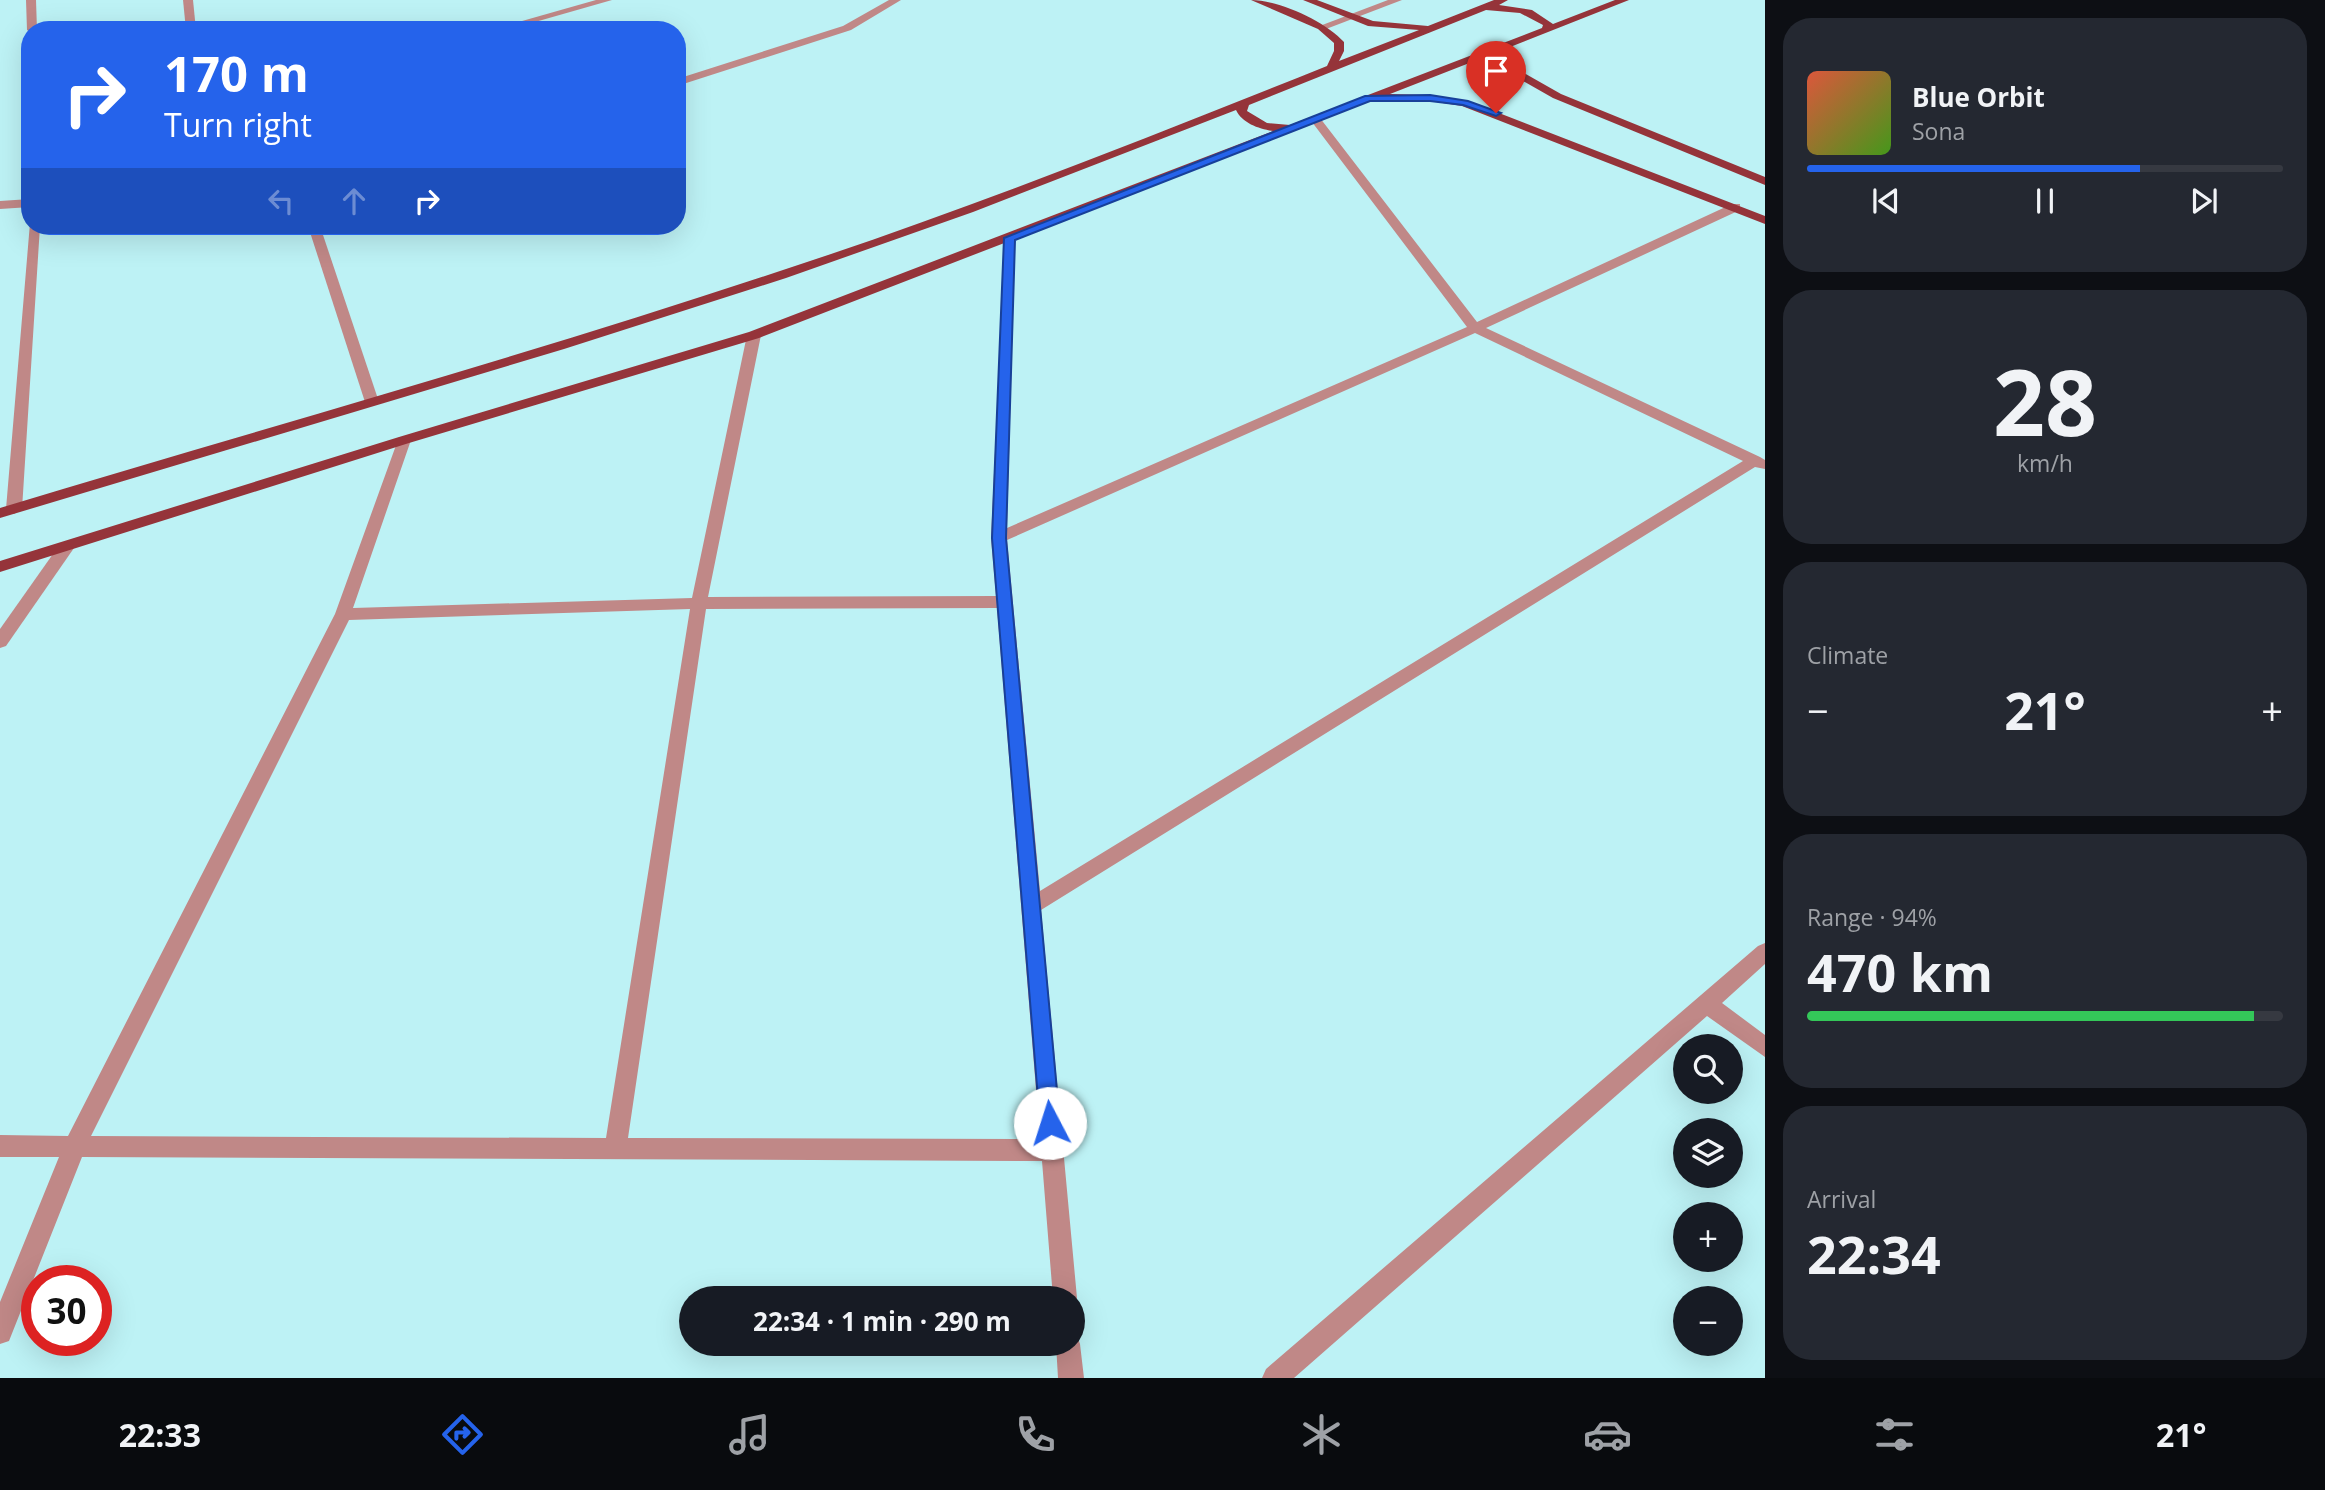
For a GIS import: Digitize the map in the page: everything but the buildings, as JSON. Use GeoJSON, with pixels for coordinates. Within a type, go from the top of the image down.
{"type":"FeatureCollection","features":[{"type":"Feature","properties":{"kind":"main road"},"geometry":{"type":"LineString","coordinates":[[1256,0],[1322,27],[1339,41],[1339,51],[1332,66]]}},
{"type":"Feature","properties":{"kind":"main road"},"geometry":{"type":"LineString","coordinates":[[1308,0],[1372,24],[1438,26]]}},
{"type":"Feature","properties":{"kind":"main road"},"geometry":{"type":"LineString","coordinates":[[7,511],[689,305],[893,237],[1503,0]]}},
{"type":"Feature","properties":{"kind":"main road"},"geometry":{"type":"LineString","coordinates":[[0,567],[404,440],[754,335],[1624,0]]}},
{"type":"Feature","properties":{"kind":"main road"},"geometry":{"type":"LineString","coordinates":[[1482,8],[1532,13],[1548,24],[1546,31]]}},
{"type":"Feature","properties":{"kind":"main road"},"geometry":{"type":"LineString","coordinates":[[1500,49],[1500,57],[1511,69],[1557,96],[1765,181]]}},
{"type":"Feature","properties":{"kind":"main road"},"geometry":{"type":"LineString","coordinates":[[1369,98],[1401,96],[1464,103],[1765,220]]}},
{"type":"Feature","properties":{"kind":"main road"},"geometry":{"type":"LineString","coordinates":[[1244,102],[1241,112],[1251,121],[1279,130],[1300,126]]}},
{"type":"Feature","properties":{"kind":"street"},"geometry":{"type":"LineString","coordinates":[[31,0],[32,21]]}},
{"type":"Feature","properties":{"kind":"street"},"geometry":{"type":"LineString","coordinates":[[188,0],[190,21]]}},
{"type":"Feature","properties":{"kind":"street"},"geometry":{"type":"LineString","coordinates":[[529,21],[607,0]]}},
{"type":"Feature","properties":{"kind":"street"},"geometry":{"type":"LineString","coordinates":[[686,80],[847,28],[896,0]]}},
{"type":"Feature","properties":{"kind":"street"},"geometry":{"type":"LineString","coordinates":[[1322,27],[1397,0]]}},
{"type":"Feature","properties":{"kind":"street"},"geometry":{"type":"LineString","coordinates":[[1316,120],[1475,328],[1760,463]]}},
{"type":"Feature","properties":{"kind":"street"},"geometry":{"type":"LineString","coordinates":[[0,205],[21,204]]}},
{"type":"Feature","properties":{"kind":"street"},"geometry":{"type":"LineString","coordinates":[[999,538],[1475,328],[1736,207]]}},
{"type":"Feature","properties":{"kind":"street"},"geometry":{"type":"LineString","coordinates":[[7,511],[33,235]]}},
{"type":"Feature","properties":{"kind":"street"},"geometry":{"type":"LineString","coordinates":[[317,235],[372,402]]}},
{"type":"Feature","properties":{"kind":"street"},"geometry":{"type":"LineString","coordinates":[[1009,238],[999,538],[1064,1286]]}},
{"type":"Feature","properties":{"kind":"street"},"geometry":{"type":"LineString","coordinates":[[615,1150],[699,603],[754,335]]}},
{"type":"Feature","properties":{"kind":"street"},"geometry":{"type":"LineString","coordinates":[[0,1332],[75,1145],[343,614],[404,440]]}},
{"type":"Feature","properties":{"kind":"street"},"geometry":{"type":"LineString","coordinates":[[1031,906],[1760,463]]}},
{"type":"Feature","properties":{"kind":"street"},"geometry":{"type":"LineString","coordinates":[[0,642],[66,548]]}},
{"type":"Feature","properties":{"kind":"street"},"geometry":{"type":"LineString","coordinates":[[343,614],[699,603],[1005,601]]}},
{"type":"Feature","properties":{"kind":"street"},"geometry":{"type":"LineString","coordinates":[[1275,1378],[1765,952]]}},
{"type":"Feature","properties":{"kind":"street"},"geometry":{"type":"LineString","coordinates":[[1706,1003],[1765,1047]]}},
{"type":"Feature","properties":{"kind":"street"},"geometry":{"type":"LineString","coordinates":[[0,1146],[1052,1150]]}},
{"type":"Feature","properties":{"kind":"street"},"geometry":{"type":"LineString","coordinates":[[1069,1356],[1071,1378]]}},
{"type":"Feature","properties":{"kind":"route"},"geometry":{"type":"LineString","coordinates":[[1050,1123],[999,538],[1009,238],[1369,98],[1430,98],[1464,103],[1496,113]]}}]}
